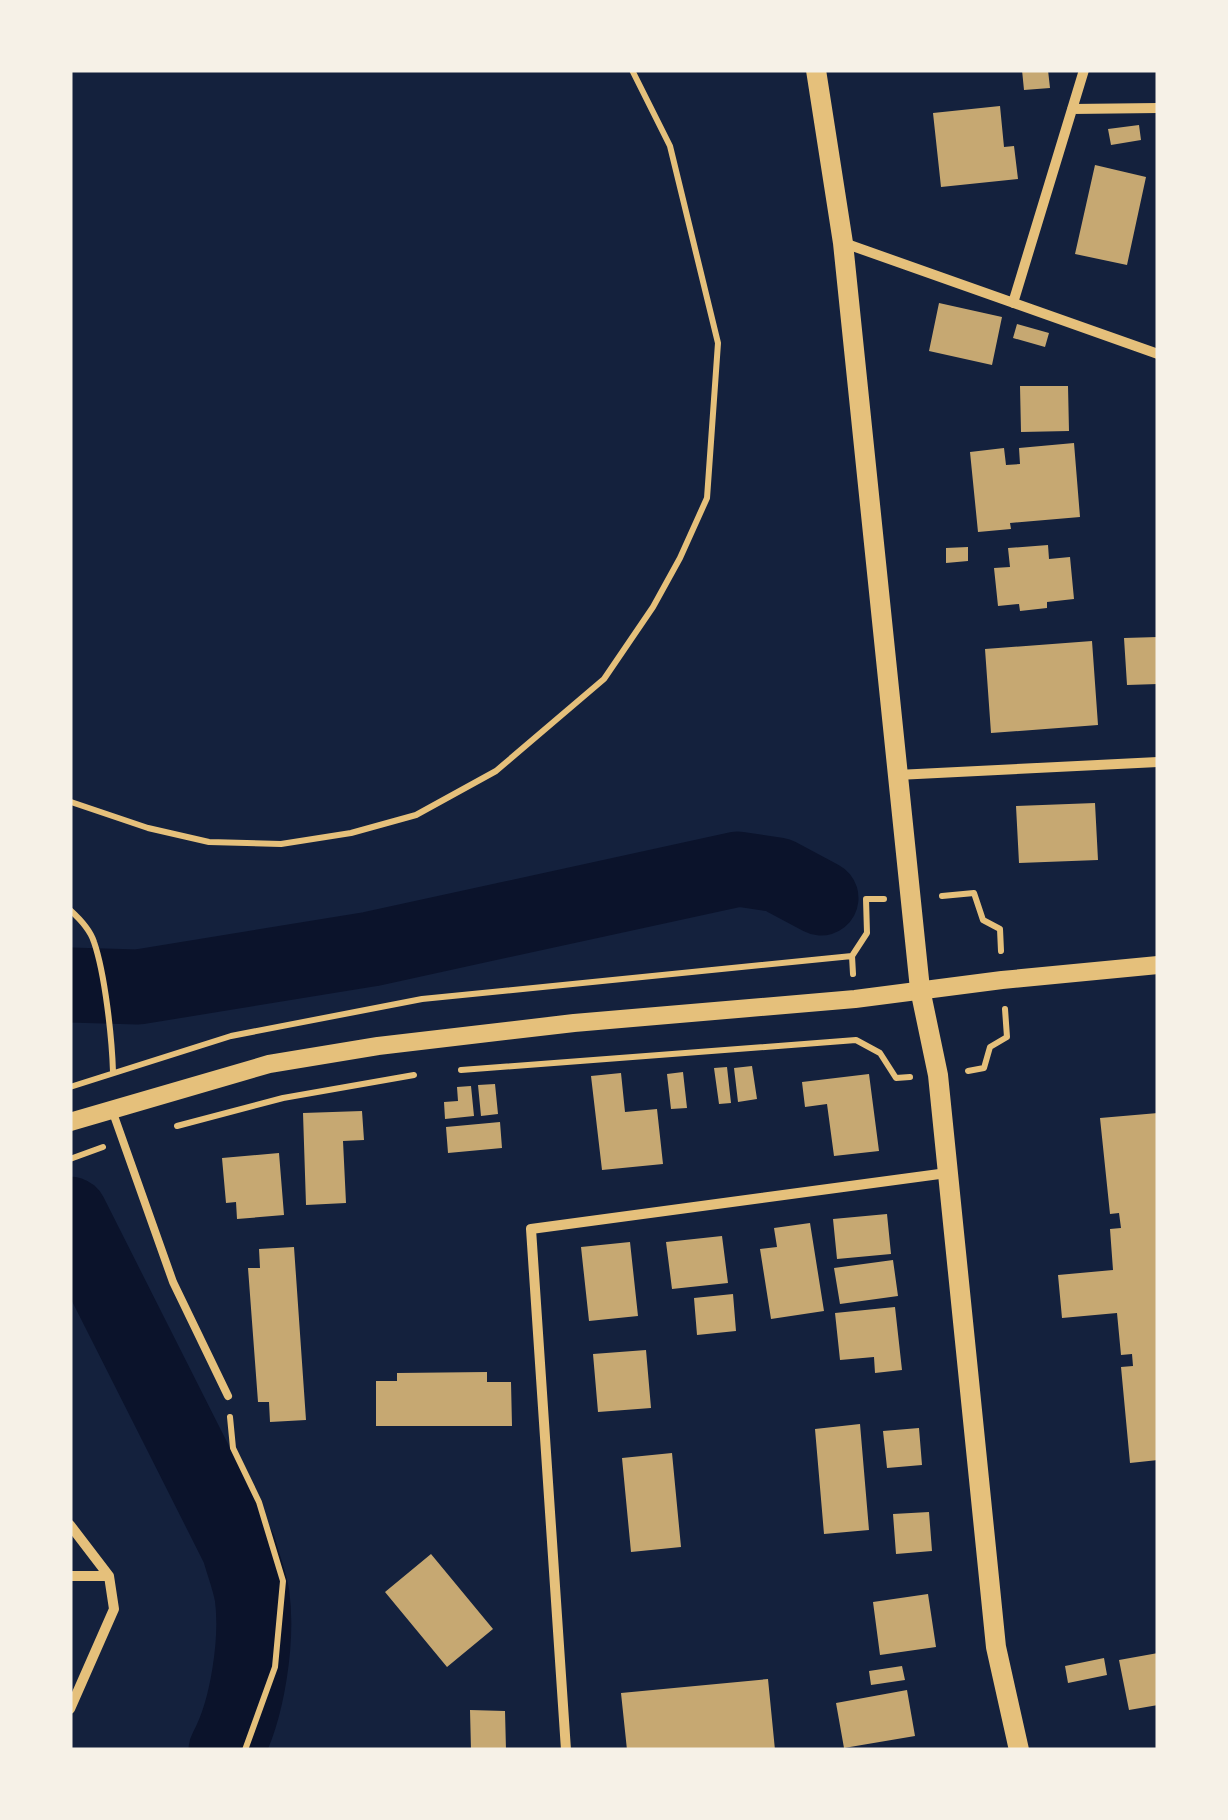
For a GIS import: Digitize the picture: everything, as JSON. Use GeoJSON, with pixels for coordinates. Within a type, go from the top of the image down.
{"type":"FeatureCollection","features":[{"type":"Feature","properties":{"kind":"main road"},"geometry":{"type":"LineString","coordinates":[[816,70],[843,243],[896,775],[920,990],[938,1076],[996,1647],[1019,1750]]}},
{"type":"Feature","properties":{"kind":"street"},"geometry":{"type":"LineString","coordinates":[[1013,303],[1084,70]]}},
{"type":"Feature","properties":{"kind":"street"},"geometry":{"type":"LineString","coordinates":[[1072,109],[1158,108]]}},
{"type":"Feature","properties":{"kind":"street"},"geometry":{"type":"LineString","coordinates":[[843,243],[1158,354]]}},
{"type":"Feature","properties":{"kind":"street"},"geometry":{"type":"LineString","coordinates":[[896,775],[1158,762]]}},
{"type":"Feature","properties":{"kind":"street"},"geometry":{"type":"LineString","coordinates":[[70,1122],[269,1064],[378,1046],[1158,965]]}},
{"type":"Feature","properties":{"kind":"street"},"geometry":{"type":"LineString","coordinates":[[566,1750],[531,1229],[948,1173]]}},
{"type":"Feature","properties":{"kind":"street"},"geometry":{"type":"LineString","coordinates":[[70,1525],[109,1576],[114,1608],[70,1709]]}},
{"type":"Feature","properties":{"kind":"street"},"geometry":{"type":"LineString","coordinates":[[70,1576],[109,1576]]}},
{"type":"Feature","properties":{"kind":"lane"},"geometry":{"type":"LineString","coordinates":[[112,1110],[172,1282],[228,1396]]}},
{"type":"Feature","properties":{"kind":"path"},"geometry":{"type":"LineString","coordinates":[[70,802],[148,828],[209,842],[281,844],[350,833],[416,815],[496,772],[604,679],[653,607],[707,498],[718,343],[670,146],[632,70]]}},
{"type":"Feature","properties":{"kind":"path"},"geometry":{"type":"LineString","coordinates":[[70,910],[94,940],[113,1048],[113,1072]]}},
{"type":"Feature","properties":{"kind":"path"},"geometry":{"type":"LineString","coordinates":[[450,1071],[856,1040],[880,1054],[896,1078],[938,1076]]}},
{"type":"Feature","properties":{"kind":"path"},"geometry":{"type":"LineString","coordinates":[[176,1126],[283,1098],[431,1072]]}},
{"type":"Feature","properties":{"kind":"path"},"geometry":{"type":"LineString","coordinates":[[70,1159],[122,1140]]}},
{"type":"Feature","properties":{"kind":"path"},"geometry":{"type":"LineString","coordinates":[[228,1396],[233,1448],[259,1502],[282,1581],[274,1667],[244,1750]]}},
{"type":"Feature","properties":{"kind":"building"},"geometry":{"type":"Polygon","coordinates":[[[1022,70],[1048,70],[1050,88],[1024,90],[1022,70]]]}},
{"type":"Feature","properties":{"kind":"building"},"geometry":{"type":"Polygon","coordinates":[[[1000,106],[1004,147],[1014,146],[1018,179],[941,187],[933,113],[1000,106]]]}},
{"type":"Feature","properties":{"kind":"building"},"geometry":{"type":"Polygon","coordinates":[[[1139,125],[1141,140],[1111,145],[1108,129],[1139,125]]]}},
{"type":"Feature","properties":{"kind":"building"},"geometry":{"type":"Polygon","coordinates":[[[1095,165],[1146,177],[1127,265],[1075,254],[1095,165]]]}},
{"type":"Feature","properties":{"kind":"building"},"geometry":{"type":"Polygon","coordinates":[[[939,303],[1002,317],[992,365],[929,351],[939,303]]]}},
{"type":"Feature","properties":{"kind":"building"},"geometry":{"type":"Polygon","coordinates":[[[1017,324],[1049,333],[1045,347],[1013,338],[1017,324]]]}},
{"type":"Feature","properties":{"kind":"building"},"geometry":{"type":"Polygon","coordinates":[[[1020,386],[1068,386],[1069,431],[1021,432],[1020,386]]]}},
{"type":"Feature","properties":{"kind":"building"},"geometry":{"type":"Polygon","coordinates":[[[1074,443],[1080,517],[1010,523],[1011,529],[978,532],[970,452],[1004,448],[1006,465],[1020,464],[1019,448],[1074,443]]]}},
{"type":"Feature","properties":{"kind":"building"},"geometry":{"type":"Polygon","coordinates":[[[1048,545],[1049,559],[1070,557],[1074,599],[1020,611],[1019,604],[998,606],[994,568],[1010,567],[1008,548],[1048,545]]]}},
{"type":"Feature","properties":{"kind":"building"},"geometry":{"type":"Polygon","coordinates":[[[968,547],[968,561],[946,563],[946,548],[968,547]]]}},
{"type":"Feature","properties":{"kind":"building"},"geometry":{"type":"Polygon","coordinates":[[[1158,637],[1158,684],[1127,685],[1124,638],[1158,637]]]}},
{"type":"Feature","properties":{"kind":"building"},"geometry":{"type":"Polygon","coordinates":[[[1092,641],[1098,725],[991,733],[985,649],[1092,641]]]}},
{"type":"Feature","properties":{"kind":"building"},"geometry":{"type":"Polygon","coordinates":[[[1095,803],[1098,860],[1019,863],[1016,806],[1095,803]]]}},
{"type":"Feature","properties":{"kind":"building"},"geometry":{"type":"Polygon","coordinates":[[[752,1066],[757,1099],[738,1102],[734,1068],[752,1066]]]}},
{"type":"Feature","properties":{"kind":"building"},"geometry":{"type":"Polygon","coordinates":[[[727,1067],[731,1103],[719,1104],[714,1068],[727,1067]]]}},
{"type":"Feature","properties":{"kind":"building"},"geometry":{"type":"Polygon","coordinates":[[[683,1072],[687,1108],[671,1109],[667,1074],[683,1072]]]}},
{"type":"Feature","properties":{"kind":"building"},"geometry":{"type":"Polygon","coordinates":[[[621,1073],[625,1112],[657,1109],[663,1164],[602,1170],[591,1076],[621,1073]]]}},
{"type":"Feature","properties":{"kind":"building"},"geometry":{"type":"Polygon","coordinates":[[[869,1074],[879,1151],[834,1156],[827,1104],[805,1107],[802,1082],[869,1074]]]}},
{"type":"Feature","properties":{"kind":"building"},"geometry":{"type":"Polygon","coordinates":[[[495,1084],[498,1114],[481,1116],[478,1085],[495,1084]]]}},
{"type":"Feature","properties":{"kind":"building"},"geometry":{"type":"Polygon","coordinates":[[[471,1086],[474,1116],[445,1119],[444,1102],[458,1101],[457,1087],[471,1086]]]}},
{"type":"Feature","properties":{"kind":"building"},"geometry":{"type":"Polygon","coordinates":[[[362,1111],[364,1140],[343,1141],[346,1203],[306,1205],[303,1113],[362,1111]]]}},
{"type":"Feature","properties":{"kind":"building"},"geometry":{"type":"Polygon","coordinates":[[[1158,1113],[1158,1460],[1130,1463],[1121,1367],[1133,1366],[1132,1354],[1121,1355],[1117,1313],[1062,1318],[1058,1275],[1113,1270],[1110,1229],[1121,1228],[1119,1213],[1110,1214],[1100,1118],[1158,1113]]]}},
{"type":"Feature","properties":{"kind":"building"},"geometry":{"type":"Polygon","coordinates":[[[500,1122],[502,1148],[448,1153],[446,1127],[500,1122]]]}},
{"type":"Feature","properties":{"kind":"building"},"geometry":{"type":"Polygon","coordinates":[[[279,1153],[284,1215],[237,1219],[236,1202],[226,1203],[222,1158],[279,1153]]]}},
{"type":"Feature","properties":{"kind":"building"},"geometry":{"type":"Polygon","coordinates":[[[887,1214],[891,1254],[837,1259],[833,1219],[887,1214]]]}},
{"type":"Feature","properties":{"kind":"building"},"geometry":{"type":"Polygon","coordinates":[[[810,1223],[824,1311],[771,1319],[760,1249],[777,1247],[774,1228],[810,1223]]]}},
{"type":"Feature","properties":{"kind":"building"},"geometry":{"type":"Polygon","coordinates":[[[722,1236],[728,1283],[672,1289],[666,1242],[722,1236]]]}},
{"type":"Feature","properties":{"kind":"building"},"geometry":{"type":"Polygon","coordinates":[[[630,1242],[638,1316],[589,1321],[581,1247],[630,1242]]]}},
{"type":"Feature","properties":{"kind":"building"},"geometry":{"type":"Polygon","coordinates":[[[294,1247],[306,1420],[270,1422],[269,1402],[258,1402],[248,1268],[260,1268],[259,1249],[294,1247]]]}},
{"type":"Feature","properties":{"kind":"building"},"geometry":{"type":"Polygon","coordinates":[[[893,1260],[898,1296],[840,1304],[834,1268],[893,1260]]]}},
{"type":"Feature","properties":{"kind":"building"},"geometry":{"type":"Polygon","coordinates":[[[733,1294],[736,1331],[697,1335],[694,1298],[733,1294]]]}},
{"type":"Feature","properties":{"kind":"building"},"geometry":{"type":"Polygon","coordinates":[[[895,1307],[902,1370],[875,1373],[874,1357],[840,1360],[835,1313],[895,1307]]]}},
{"type":"Feature","properties":{"kind":"building"},"geometry":{"type":"Polygon","coordinates":[[[646,1350],[651,1408],[598,1412],[593,1354],[646,1350]]]}},
{"type":"Feature","properties":{"kind":"building"},"geometry":{"type":"Polygon","coordinates":[[[487,1372],[487,1382],[511,1382],[512,1426],[376,1426],[376,1381],[397,1381],[397,1373],[487,1372]]]}},
{"type":"Feature","properties":{"kind":"building"},"geometry":{"type":"Polygon","coordinates":[[[860,1424],[869,1530],[824,1534],[815,1429],[860,1424]]]}},
{"type":"Feature","properties":{"kind":"building"},"geometry":{"type":"Polygon","coordinates":[[[919,1428],[922,1465],[887,1468],[883,1431],[919,1428]]]}},
{"type":"Feature","properties":{"kind":"building"},"geometry":{"type":"Polygon","coordinates":[[[672,1453],[681,1547],[631,1552],[622,1458],[672,1453]]]}},
{"type":"Feature","properties":{"kind":"building"},"geometry":{"type":"Polygon","coordinates":[[[929,1512],[932,1551],[896,1554],[893,1514],[929,1512]]]}},
{"type":"Feature","properties":{"kind":"building"},"geometry":{"type":"Polygon","coordinates":[[[431,1554],[493,1629],[447,1667],[385,1592],[431,1554]]]}},
{"type":"Feature","properties":{"kind":"building"},"geometry":{"type":"Polygon","coordinates":[[[928,1594],[936,1647],[880,1655],[873,1602],[928,1594]]]}},
{"type":"Feature","properties":{"kind":"building"},"geometry":{"type":"Polygon","coordinates":[[[1158,1653],[1158,1705],[1129,1710],[1119,1660],[1158,1653]]]}},
{"type":"Feature","properties":{"kind":"building"},"geometry":{"type":"Polygon","coordinates":[[[1104,1658],[1107,1675],[1068,1683],[1065,1666],[1104,1658]]]}},
{"type":"Feature","properties":{"kind":"building"},"geometry":{"type":"Polygon","coordinates":[[[902,1666],[905,1680],[871,1685],[869,1671],[902,1666]]]}},
{"type":"Feature","properties":{"kind":"building"},"geometry":{"type":"Polygon","coordinates":[[[768,1679],[775,1750],[627,1750],[621,1693],[768,1679]]]}},
{"type":"Feature","properties":{"kind":"building"},"geometry":{"type":"Polygon","coordinates":[[[907,1690],[915,1736],[844,1748],[836,1703],[907,1690]]]}},
{"type":"Feature","properties":{"kind":"building"},"geometry":{"type":"Polygon","coordinates":[[[470,1710],[505,1711],[506,1750],[471,1750],[470,1710]]]}},
{"type":"Feature","properties":{"kind":"waterway"},"geometry":{"type":"LineString","coordinates":[[70,985],[138,987],[371,949],[738,869],[778,875],[821,898]]}},
{"type":"Feature","properties":{"kind":"waterway"},"geometry":{"type":"LineString","coordinates":[[70,1214],[239,1549],[248,1577],[254,1613],[252,1653],[240,1715],[226,1750]]}}]}
